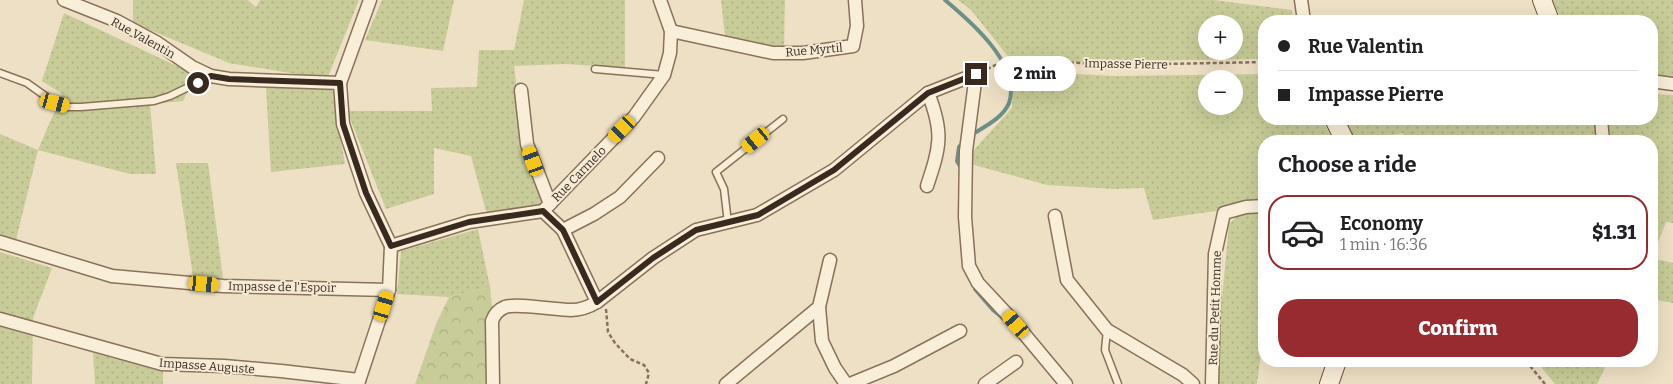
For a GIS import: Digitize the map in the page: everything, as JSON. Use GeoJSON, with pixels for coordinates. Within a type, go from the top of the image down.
{"type":"FeatureCollection","features":[{"type":"Feature","properties":{"kind":"street","name":"Rue Valentin"},"geometry":{"type":"LineString","coordinates":[[64,0],[117,21],[156,42],[192,67],[211,76],[229,79],[340,83]]}},
{"type":"Feature","properties":{"kind":"street"},"geometry":{"type":"LineString","coordinates":[[359,382],[389,290],[391,246],[366,193],[343,124],[340,83],[370,0]]}},
{"type":"Feature","properties":{"kind":"street","name":"Rue Carmelo"},"geometry":{"type":"LineString","coordinates":[[391,246],[469,222],[546,207],[634,117],[664,75],[670,53],[671,31],[660,0]]}},
{"type":"Feature","properties":{"kind":"street","name":"Rue Myrtil"},"geometry":{"type":"LineString","coordinates":[[671,31],[773,53],[803,53],[853,46],[857,26],[855,0]]}},
{"type":"Feature","properties":{"kind":"street"},"geometry":{"type":"LineString","coordinates":[[1301,0],[1303,15]]}},
{"type":"Feature","properties":{"kind":"street"},"geometry":{"type":"LineString","coordinates":[[1542,0],[1548,15]]}},
{"type":"Feature","properties":{"kind":"street"},"geometry":{"type":"LineString","coordinates":[[493,384],[492,321],[498,311],[510,306],[573,310],[587,308],[653,258],[696,230],[758,215],[834,170],[928,93],[976,74],[966,151],[965,217],[969,266],[978,282],[1066,384]]}},
{"type":"Feature","properties":{"kind":"street"},"geometry":{"type":"LineString","coordinates":[[1658,82],[1673,84]]}},
{"type":"Feature","properties":{"kind":"street"},"geometry":{"type":"LineString","coordinates":[[521,90],[527,144],[546,207],[563,230],[601,299]]}},
{"type":"Feature","properties":{"kind":"street"},"geometry":{"type":"LineString","coordinates":[[927,186],[938,151],[938,123],[928,93]]}},
{"type":"Feature","properties":{"kind":"street"},"geometry":{"type":"LineString","coordinates":[[563,230],[594,214],[620,197],[658,158]]}},
{"type":"Feature","properties":{"kind":"street","name":"Rue du Petit Homme"},"geometry":{"type":"LineString","coordinates":[[1212,384],[1215,254],[1224,214],[1246,207],[1258,206]]}},
{"type":"Feature","properties":{"kind":"street"},"geometry":{"type":"LineString","coordinates":[[1055,216],[1067,280],[1107,330],[1183,375],[1193,384]]}},
{"type":"Feature","properties":{"kind":"street","name":"Impasse de l'Espoir"},"geometry":{"type":"LineString","coordinates":[[0,242],[112,276],[223,286],[389,290]]}},
{"type":"Feature","properties":{"kind":"street"},"geometry":{"type":"LineString","coordinates":[[830,260],[819,307],[822,341],[835,368],[846,384]]}},
{"type":"Feature","properties":{"kind":"street"},"geometry":{"type":"LineString","coordinates":[[726,384],[819,307]]}},
{"type":"Feature","properties":{"kind":"street","name":"Impasse Auguste"},"geometry":{"type":"LineString","coordinates":[[0,319],[162,364],[243,368],[359,382]]}},
{"type":"Feature","properties":{"kind":"street"},"geometry":{"type":"LineString","coordinates":[[850,384],[894,366],[960,331]]}},
{"type":"Feature","properties":{"kind":"street"},"geometry":{"type":"LineString","coordinates":[[985,384],[1016,362]]}},
{"type":"Feature","properties":{"kind":"street"},"geometry":{"type":"LineString","coordinates":[[1329,384],[1335,367]]}},
{"type":"Feature","properties":{"kind":"lane"},"geometry":{"type":"LineString","coordinates":[[595,69],[664,75]]}},
{"type":"Feature","properties":{"kind":"lane"},"geometry":{"type":"LineString","coordinates":[[0,73],[27,83],[55,103],[81,107],[154,101],[177,93],[211,76]]}},
{"type":"Feature","properties":{"kind":"lane"},"geometry":{"type":"LineString","coordinates":[[728,223],[724,189],[716,172],[783,118]]}},
{"type":"Feature","properties":{"kind":"lane"},"geometry":{"type":"LineString","coordinates":[[1107,330],[1105,350],[1118,384]]}},
{"type":"Feature","properties":{"kind":"path","name":"Impasse Pierre"},"geometry":{"type":"LineString","coordinates":[[976,74],[1002,62],[1029,60],[1114,65],[1258,62]]}},
{"type":"Feature","properties":{"kind":"path"},"geometry":{"type":"LineString","coordinates":[[601,299],[608,332],[615,343],[630,359],[644,365],[649,373],[646,384]]}},
{"type":"Feature","properties":{"kind":"path"},"geometry":{"type":"LineString","coordinates":[[1531,367],[1545,384]]}},
{"type":"Feature","properties":{"kind":"green space"},"geometry":{"type":"Polygon","coordinates":[[[133,0],[248,0],[256,7],[260,0],[359,0],[327,79],[229,63],[133,23],[133,0]]]}},
{"type":"Feature","properties":{"kind":"green space"},"geometry":{"type":"Polygon","coordinates":[[[382,0],[454,0],[443,51],[365,40],[382,0]]]}},
{"type":"Feature","properties":{"kind":"green space"},"geometry":{"type":"Polygon","coordinates":[[[524,0],[625,0],[625,68],[566,64],[514,66],[524,147],[544,206],[487,215],[471,156],[434,148],[434,194],[386,209],[347,111],[432,111],[431,88],[477,87],[479,50],[514,50],[524,0]]]}},
{"type":"Feature","properties":{"kind":"green space"},"geometry":{"type":"Polygon","coordinates":[[[721,0],[785,0],[784,48],[725,36],[721,0]]]}},
{"type":"Feature","properties":{"kind":"green space"},"geometry":{"type":"Polygon","coordinates":[[[958,0],[1214,0],[1292,10],[1292,15],[1258,15],[1258,59],[1243,59],[1243,15],[1198,15],[1198,60],[1059,62],[1010,59],[971,10],[958,0]]]}},
{"type":"Feature","properties":{"kind":"green space"},"geometry":{"type":"Polygon","coordinates":[[[1552,0],[1673,0],[1673,83],[1658,82],[1658,15],[1559,15],[1552,0]]]}},
{"type":"Feature","properties":{"kind":"green space"},"geometry":{"type":"Polygon","coordinates":[[[64,13],[196,75],[183,101],[150,104],[156,174],[130,174],[38,150],[62,94],[42,81],[64,13]]]}},
{"type":"Feature","properties":{"kind":"green space"},"geometry":{"type":"Polygon","coordinates":[[[1014,71],[1116,76],[1198,75],[1198,115],[1243,115],[1243,74],[1258,74],[1258,125],[1325,125],[1330,135],[1258,135],[1258,205],[1153,220],[1144,188],[1114,189],[1047,185],[963,162],[1012,108],[1014,71]]]}},
{"type":"Feature","properties":{"kind":"green space"},"geometry":{"type":"Polygon","coordinates":[[[266,88],[332,88],[345,164],[271,172],[266,88]]]}},
{"type":"Feature","properties":{"kind":"green space"},"geometry":{"type":"Polygon","coordinates":[[[1658,94],[1673,95],[1673,223],[1666,222],[1658,243],[1658,135],[1403,135],[1403,133],[1393,135],[1353,135],[1347,125],[1658,125],[1658,94]]]}},
{"type":"Feature","properties":{"kind":"green space"},"geometry":{"type":"Polygon","coordinates":[[[0,134],[38,150],[16,240],[0,235],[0,134]]]}},
{"type":"Feature","properties":{"kind":"green space"},"geometry":{"type":"Polygon","coordinates":[[[176,163],[208,163],[223,278],[193,276],[176,163]]]}},
{"type":"Feature","properties":{"kind":"green space"},"geometry":{"type":"Polygon","coordinates":[[[1258,211],[1259,367],[1257,384],[1214,384],[1229,224],[1242,212],[1258,211]]]}},
{"type":"Feature","properties":{"kind":"green space"},"geometry":{"type":"Polygon","coordinates":[[[478,229],[490,287],[449,297],[397,294],[401,251],[478,229]]]}},
{"type":"Feature","properties":{"kind":"green space"},"geometry":{"type":"Polygon","coordinates":[[[0,252],[52,268],[33,318],[32,384],[0,384],[0,252]]]}},
{"type":"Feature","properties":{"kind":"green space"},"geometry":{"type":"Polygon","coordinates":[[[1658,259],[1673,263],[1673,303],[1658,300],[1658,259]]]}},
{"type":"Feature","properties":{"kind":"green space"},"geometry":{"type":"Polygon","coordinates":[[[490,287],[498,358],[498,384],[415,384],[436,324],[449,297],[490,287]]]}},
{"type":"Feature","properties":{"kind":"green space"},"geometry":{"type":"Polygon","coordinates":[[[93,353],[163,372],[163,384],[95,384],[93,353]]]}},
{"type":"Feature","properties":{"kind":"green space"},"geometry":{"type":"Polygon","coordinates":[[[1541,367],[1605,367],[1597,384],[1555,384],[1541,367]]]}},
{"type":"Feature","properties":{"kind":"waterway"},"geometry":{"type":"LineString","coordinates":[[945,0],[980,32],[991,45],[1001,59],[1008,74],[1011,89],[1009,103],[1002,113],[993,122],[971,135]]}},
{"type":"Feature","properties":{"kind":"waterway"},"geometry":{"type":"LineString","coordinates":[[961,168],[957,161],[959,147],[963,143]]}},
{"type":"Feature","properties":{"kind":"waterway"},"geometry":{"type":"LineString","coordinates":[[975,286],[975,289],[993,310],[1004,319]]}},
{"type":"Feature","properties":{"kind":"route"},"geometry":{"type":"LineString","coordinates":[[198,83],[211,76],[229,79],[340,83],[343,124],[366,193],[391,246],[469,222],[543,211],[563,230],[597,302],[653,258],[696,230],[758,215],[834,170],[928,93],[976,74]]}}]}
